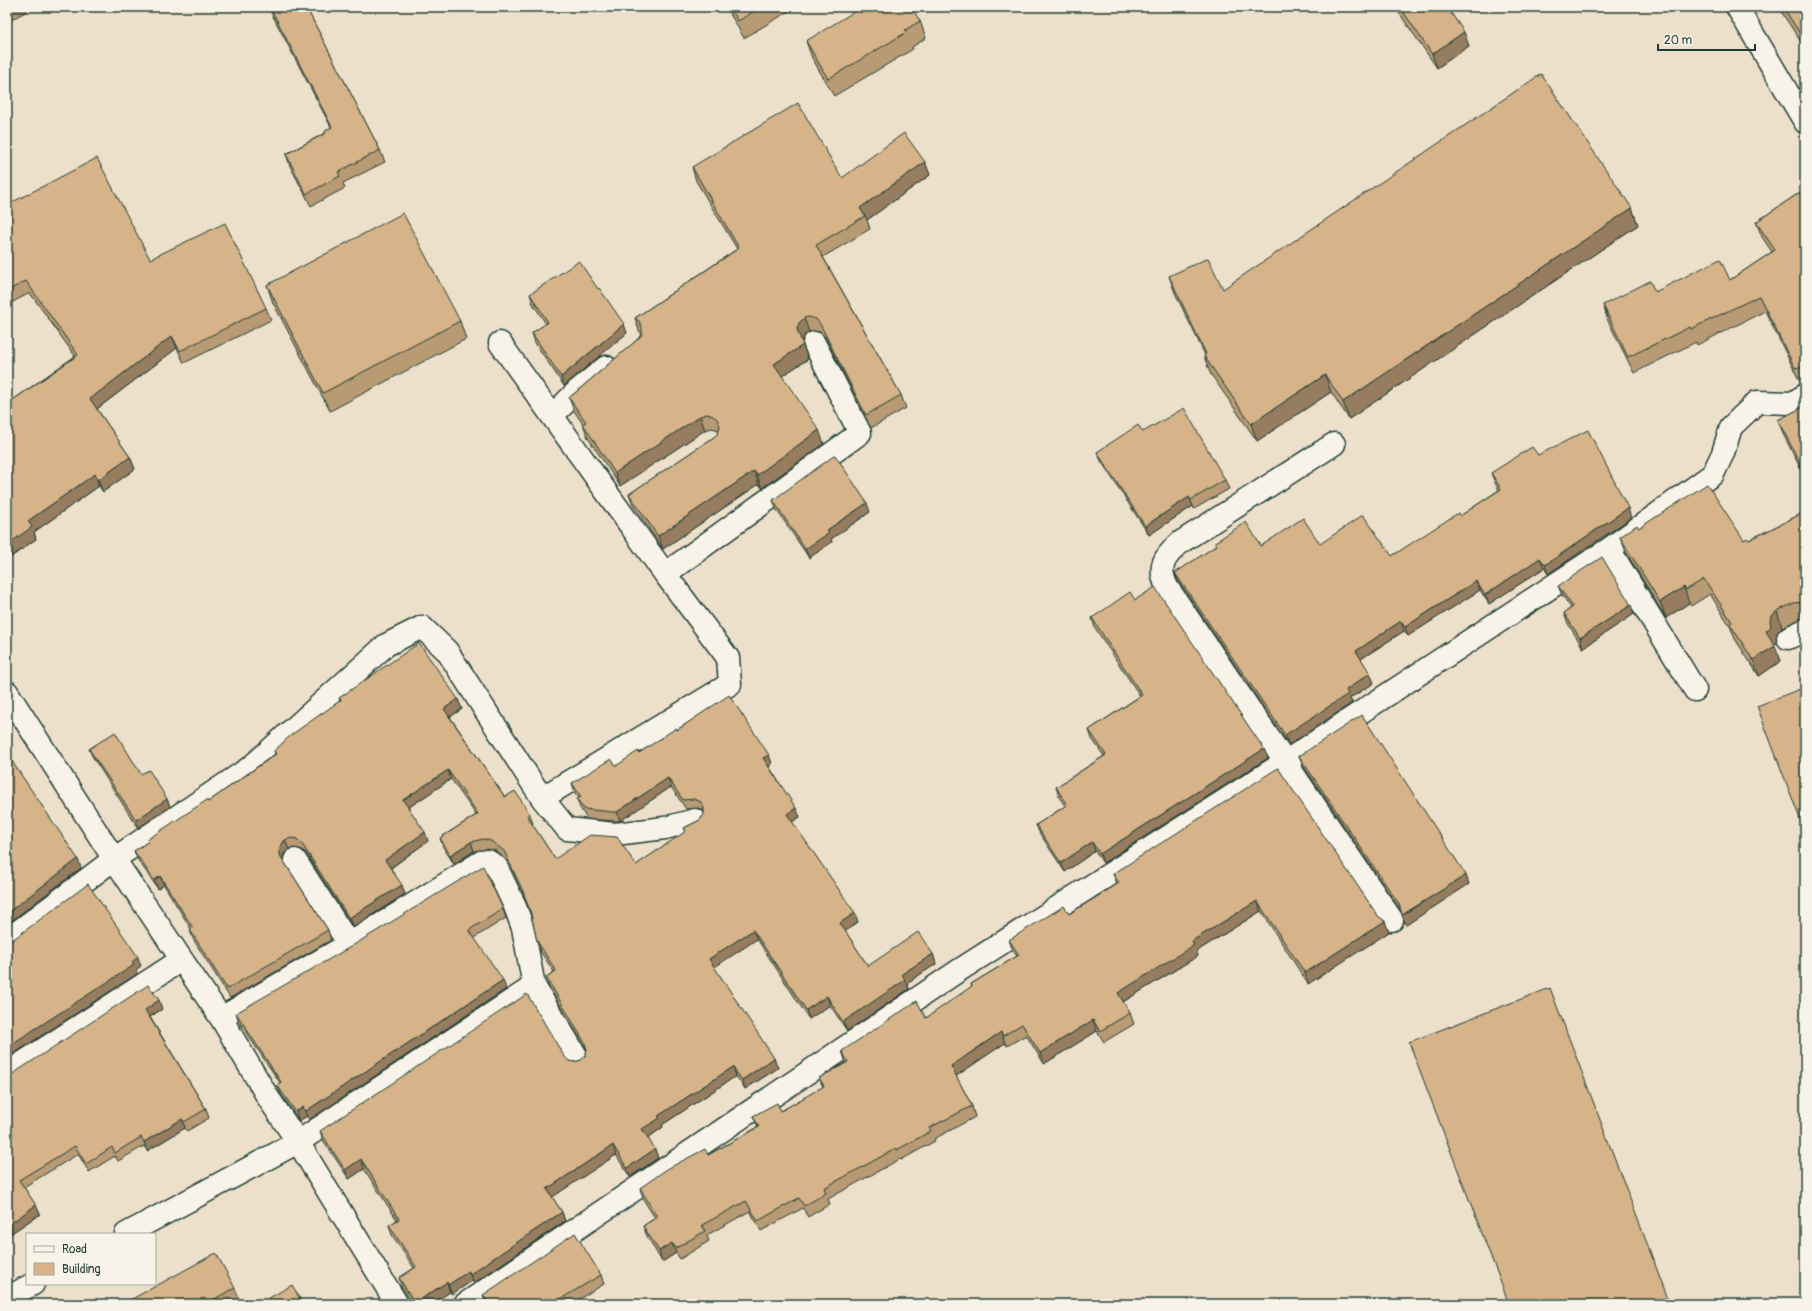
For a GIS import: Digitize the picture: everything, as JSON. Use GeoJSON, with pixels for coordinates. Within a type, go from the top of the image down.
{"type":"FeatureCollection","features":[{"type":"Feature","properties":{"kind":"street"},"geometry":{"type":"LineString","coordinates":[[1737,7],[1805,122]]}},
{"type":"Feature","properties":{"kind":"street"},"geometry":{"type":"LineString","coordinates":[[500,343],[665,574],[728,658],[730,684],[542,798]]}},
{"type":"Feature","properties":{"kind":"street"},"geometry":{"type":"LineString","coordinates":[[665,574],[860,433],[814,343]]}},
{"type":"Feature","properties":{"kind":"street"},"geometry":{"type":"LineString","coordinates":[[552,416],[577,391],[624,353]]}},
{"type":"Feature","properties":{"kind":"street"},"geometry":{"type":"LineString","coordinates":[[465,1304],[958,971],[1285,762],[1610,549],[1713,474],[1723,453],[1731,427],[1757,402],[1793,403],[1805,395]]}},
{"type":"Feature","properties":{"kind":"street"},"geometry":{"type":"LineString","coordinates":[[1334,444],[1181,542],[1171,551],[1161,568],[1162,577],[1167,587],[1392,920]]}},
{"type":"Feature","properties":{"kind":"street"},"geometry":{"type":"LineString","coordinates":[[616,504],[635,492]]}},
{"type":"Feature","properties":{"kind":"street"},"geometry":{"type":"LineString","coordinates":[[1610,549],[1695,690]]}},
{"type":"Feature","properties":{"kind":"street"},"geometry":{"type":"LineString","coordinates":[[7,940],[114,859],[251,767],[386,645],[422,627],[447,651],[542,798],[567,829],[615,834],[665,828],[695,820]]}},
{"type":"Feature","properties":{"kind":"street"},"geometry":{"type":"LineString","coordinates":[[7,692],[14,718],[114,859],[221,1018],[269,1100],[298,1142],[397,1304]]}},
{"type":"Feature","properties":{"kind":"street"},"geometry":{"type":"LineString","coordinates":[[295,860],[349,944]]}},
{"type":"Feature","properties":{"kind":"street"},"geometry":{"type":"LineString","coordinates":[[221,1018],[349,944],[481,862],[488,861],[496,866],[514,904],[523,928],[534,986],[578,1059]]}},
{"type":"Feature","properties":{"kind":"street"},"geometry":{"type":"LineString","coordinates":[[7,1073],[181,960]]}},
{"type":"Feature","properties":{"kind":"street"},"geometry":{"type":"LineString","coordinates":[[128,1233],[298,1142],[534,986]]}},
{"type":"Feature","properties":{"kind":"street"},"geometry":{"type":"LineString","coordinates":[[7,1298],[31,1285]]}},
{"type":"Feature","properties":{"kind":"building"},"geometry":{"type":"Polygon","coordinates":[[[270,7],[306,7],[380,150],[338,172],[340,176],[306,194],[286,154],[326,133],[325,131],[332,127],[270,7]]]}},
{"type":"Feature","properties":{"kind":"building"},"geometry":{"type":"Polygon","coordinates":[[[730,7],[761,7],[738,21],[730,7]]]}},
{"type":"Feature","properties":{"kind":"building"},"geometry":{"type":"Polygon","coordinates":[[[862,7],[911,7],[920,21],[905,30],[907,32],[828,79],[806,41],[862,7]]]}},
{"type":"Feature","properties":{"kind":"building"},"geometry":{"type":"Polygon","coordinates":[[[1400,7],[1447,7],[1464,32],[1432,54],[1400,7]]]}},
{"type":"Feature","properties":{"kind":"building"},"geometry":{"type":"Polygon","coordinates":[[[1783,7],[1805,7],[1805,41],[1783,7]]]}},
{"type":"Feature","properties":{"kind":"building"},"geometry":{"type":"Polygon","coordinates":[[[1541,74],[1632,208],[1343,402],[1325,375],[1251,424],[1204,356],[1206,354],[1169,276],[1208,258],[1223,289],[1541,74]]]}},
{"type":"Feature","properties":{"kind":"building"},"geometry":{"type":"Polygon","coordinates":[[[798,103],[842,178],[904,133],[925,162],[860,208],[865,216],[816,245],[901,395],[866,415],[820,324],[816,319],[809,317],[804,318],[799,323],[797,329],[803,345],[774,364],[819,430],[757,475],[754,471],[658,536],[629,494],[714,437],[718,433],[720,426],[717,419],[707,414],[700,416],[615,473],[583,424],[586,422],[569,398],[638,339],[642,334],[642,327],[639,321],[635,318],[739,248],[692,167],[798,103]]]}},
{"type":"Feature","properties":{"kind":"building"},"geometry":{"type":"Polygon","coordinates":[[[97,158],[150,259],[225,223],[266,308],[180,351],[172,336],[90,399],[130,457],[98,480],[95,474],[28,521],[32,527],[7,545],[7,404],[78,355],[26,281],[7,291],[7,205],[97,158]]]}},
{"type":"Feature","properties":{"kind":"building"},"geometry":{"type":"Polygon","coordinates":[[[1805,189],[1805,368],[1795,368],[1759,296],[1691,329],[1690,327],[1628,357],[1603,305],[1650,281],[1655,292],[1720,259],[1730,280],[1775,250],[1756,222],[1805,189]]]}},
{"type":"Feature","properties":{"kind":"building"},"geometry":{"type":"Polygon","coordinates":[[[403,213],[460,321],[323,393],[267,285],[403,213]]]}},
{"type":"Feature","properties":{"kind":"building"},"geometry":{"type":"Polygon","coordinates":[[[579,261],[624,324],[561,377],[532,333],[548,322],[530,294],[579,261]]]}},
{"type":"Feature","properties":{"kind":"building"},"geometry":{"type":"Polygon","coordinates":[[[1805,406],[1805,473],[1778,420],[1805,406]]]}},
{"type":"Feature","properties":{"kind":"building"},"geometry":{"type":"Polygon","coordinates":[[[1184,408],[1225,480],[1191,500],[1189,497],[1145,526],[1097,452],[1138,425],[1143,432],[1184,408]]]}},
{"type":"Feature","properties":{"kind":"building"},"geometry":{"type":"Polygon","coordinates":[[[1588,430],[1628,508],[1545,565],[1540,558],[1485,595],[1476,581],[1405,627],[1401,621],[1356,651],[1370,673],[1346,690],[1348,694],[1285,735],[1175,573],[1217,545],[1215,542],[1246,522],[1261,546],[1303,518],[1320,544],[1363,515],[1392,556],[1458,513],[1460,516],[1501,489],[1491,473],[1532,447],[1538,455],[1588,430]]]}},
{"type":"Feature","properties":{"kind":"building"},"geometry":{"type":"Polygon","coordinates":[[[835,455],[867,503],[827,530],[829,533],[805,549],[773,500],[835,455]]]}},
{"type":"Feature","properties":{"kind":"building"},"geometry":{"type":"Polygon","coordinates":[[[1707,484],[1744,540],[1747,538],[1749,540],[1805,512],[1805,600],[1794,603],[1777,611],[1772,616],[1770,621],[1771,627],[1766,631],[1775,646],[1753,660],[1730,624],[1732,622],[1704,579],[1686,590],[1684,587],[1660,602],[1620,537],[1637,525],[1639,528],[1707,484]]]}},
{"type":"Feature","properties":{"kind":"building"},"geometry":{"type":"Polygon","coordinates":[[[1602,557],[1631,605],[1580,638],[1564,613],[1573,607],[1558,586],[1602,557]]]}},
{"type":"Feature","properties":{"kind":"building"},"geometry":{"type":"Polygon","coordinates":[[[1155,587],[1264,749],[1100,854],[1092,842],[1061,863],[1036,825],[1067,805],[1056,787],[1106,755],[1089,730],[1142,695],[1092,618],[1130,592],[1135,600],[1155,587]]]}},
{"type":"Feature","properties":{"kind":"building"},"geometry":{"type":"Polygon","coordinates":[[[419,643],[458,699],[444,709],[505,797],[515,791],[530,814],[527,816],[555,859],[590,835],[617,837],[636,865],[686,831],[684,828],[700,820],[704,814],[704,808],[701,802],[694,799],[683,800],[668,778],[617,812],[584,809],[577,799],[581,797],[572,783],[611,759],[616,766],[638,751],[639,753],[676,728],[677,730],[729,695],[769,755],[763,758],[796,808],[787,814],[855,913],[840,923],[868,966],[918,932],[933,954],[902,974],[905,980],[843,1022],[827,996],[806,1010],[753,930],[709,959],[774,1058],[742,1080],[733,1067],[658,1116],[660,1118],[642,1129],[655,1149],[627,1168],[613,1145],[547,1189],[562,1212],[470,1274],[469,1271],[448,1285],[447,1282],[415,1303],[399,1278],[416,1267],[389,1225],[399,1219],[361,1159],[345,1170],[320,1131],[527,994],[564,1056],[569,1061],[575,1062],[581,1060],[585,1056],[587,1050],[585,1043],[546,977],[556,971],[537,941],[531,914],[522,889],[504,851],[491,841],[483,839],[471,842],[450,855],[440,838],[478,814],[448,770],[403,800],[425,832],[385,860],[402,885],[349,918],[302,844],[297,839],[291,838],[285,840],[279,851],[281,857],[328,930],[227,989],[190,930],[193,928],[160,876],[154,880],[134,851],[149,841],[148,839],[207,800],[208,802],[276,754],[274,751],[291,735],[341,700],[339,698],[419,643]]]}},
{"type":"Feature","properties":{"kind":"building"},"geometry":{"type":"Polygon","coordinates":[[[1805,687],[1805,832],[1757,706],[1805,687]]]}},
{"type":"Feature","properties":{"kind":"building"},"geometry":{"type":"Polygon","coordinates":[[[1362,715],[1466,875],[1402,915],[1399,904],[1299,756],[1362,715]]]}},
{"type":"Feature","properties":{"kind":"building"},"geometry":{"type":"Polygon","coordinates":[[[115,732],[141,774],[149,770],[167,799],[136,820],[89,749],[115,732]]]}},
{"type":"Feature","properties":{"kind":"building"},"geometry":{"type":"Polygon","coordinates":[[[7,754],[78,859],[7,913],[7,754]]]}},
{"type":"Feature","properties":{"kind":"building"},"geometry":{"type":"Polygon","coordinates":[[[1278,768],[1378,916],[1385,921],[1305,973],[1257,901],[1192,941],[1194,945],[1118,993],[1130,1013],[1100,1031],[1093,1020],[1040,1053],[1022,1024],[1003,1036],[1001,1032],[951,1066],[972,1106],[929,1128],[931,1131],[897,1150],[897,1148],[824,1188],[826,1193],[804,1206],[799,1198],[758,1221],[746,1201],[702,1225],[705,1231],[676,1248],[672,1243],[659,1251],[643,1226],[657,1217],[640,1188],[667,1169],[705,1149],[708,1155],[759,1127],[753,1116],[777,1103],[781,1111],[824,1086],[819,1078],[848,1062],[842,1051],[917,1001],[926,1018],[972,986],[971,984],[1019,955],[1009,940],[1064,906],[1069,914],[1119,883],[1113,874],[1278,768]]]}},
{"type":"Feature","properties":{"kind":"building"},"geometry":{"type":"Polygon","coordinates":[[[483,866],[503,909],[469,930],[503,980],[306,1111],[303,1107],[296,1112],[277,1085],[281,1082],[236,1013],[352,946],[483,866]]]}},
{"type":"Feature","properties":{"kind":"building"},"geometry":{"type":"Polygon","coordinates":[[[88,884],[138,957],[132,962],[134,965],[7,1047],[7,943],[88,884]]]}},
{"type":"Feature","properties":{"kind":"building"},"geometry":{"type":"Polygon","coordinates":[[[148,985],[159,1000],[145,1010],[206,1109],[184,1122],[182,1119],[144,1142],[141,1137],[115,1153],[112,1147],[86,1164],[75,1146],[19,1180],[36,1205],[7,1226],[7,1076],[11,1075],[148,985]]]}},
{"type":"Feature","properties":{"kind":"building"},"geometry":{"type":"Polygon","coordinates":[[[1550,988],[1670,1304],[1509,1304],[1409,1042],[1550,988]]]}},
{"type":"Feature","properties":{"kind":"building"},"geometry":{"type":"Polygon","coordinates":[[[575,1233],[601,1275],[552,1304],[489,1304],[483,1295],[575,1233]]]}},
{"type":"Feature","properties":{"kind":"building"},"geometry":{"type":"Polygon","coordinates":[[[216,1253],[235,1288],[205,1304],[123,1304],[216,1253]]]}},
{"type":"Feature","properties":{"kind":"building"},"geometry":{"type":"Polygon","coordinates":[[[292,1285],[303,1304],[266,1304],[264,1301],[292,1285]]]}}]}
